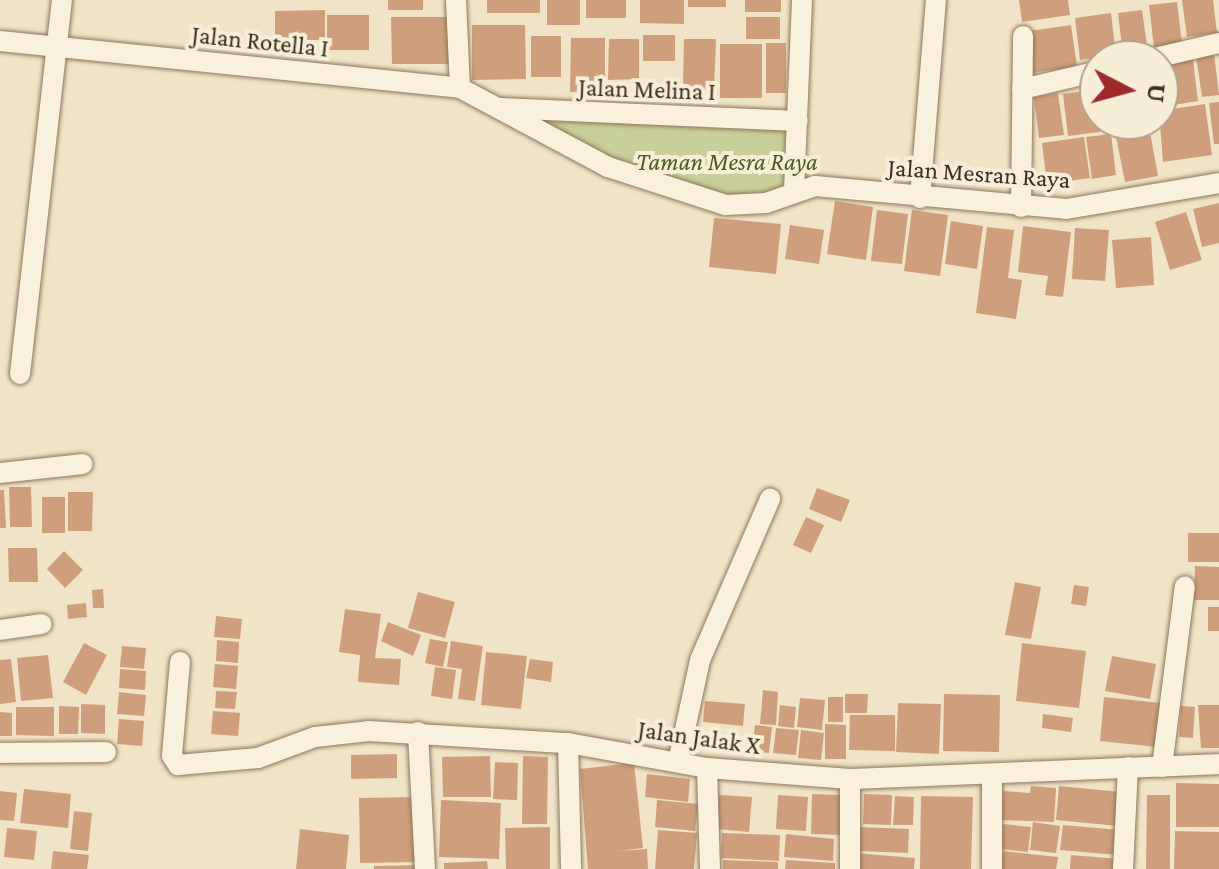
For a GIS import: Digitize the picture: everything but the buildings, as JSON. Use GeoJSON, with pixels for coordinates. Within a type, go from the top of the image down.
{"type":"FeatureCollection","features":[{"type":"Feature","properties":{"kind":"street"},"geometry":{"type":"LineString","coordinates":[[20,374],[62,0]]}},
{"type":"Feature","properties":{"kind":"street"},"geometry":{"type":"LineString","coordinates":[[456,0],[460,88]]}},
{"type":"Feature","properties":{"kind":"street"},"geometry":{"type":"LineString","coordinates":[[794,190],[802,0]]}},
{"type":"Feature","properties":{"kind":"street"},"geometry":{"type":"LineString","coordinates":[[920,198],[936,0]]}},
{"type":"Feature","properties":{"kind":"street"},"geometry":{"type":"LineString","coordinates":[[1021,207],[1023,36]]}},
{"type":"Feature","properties":{"kind":"street","name":"Jalan Rotella I"},"geometry":{"type":"LineString","coordinates":[[0,41],[460,88]]}},
{"type":"Feature","properties":{"kind":"street"},"geometry":{"type":"LineString","coordinates":[[1179,52],[1219,43]]}},
{"type":"Feature","properties":{"kind":"street"},"geometry":{"type":"LineString","coordinates":[[1022,90],[1079,76]]}},
{"type":"Feature","properties":{"kind":"street","name":"Jalan Mesran Raya"},"geometry":{"type":"LineString","coordinates":[[460,88],[608,166],[705,201],[747,206],[815,186],[1066,208],[1219,183]]}},
{"type":"Feature","properties":{"kind":"street","name":"Jalan Melina I"},"geometry":{"type":"LineString","coordinates":[[495,108],[798,121]]}},
{"type":"Feature","properties":{"kind":"street"},"geometry":{"type":"LineString","coordinates":[[0,473],[82,464]]}},
{"type":"Feature","properties":{"kind":"street"},"geometry":{"type":"LineString","coordinates":[[678,762],[700,660],[770,499]]}},
{"type":"Feature","properties":{"kind":"street"},"geometry":{"type":"LineString","coordinates":[[1162,767],[1184,586]]}},
{"type":"Feature","properties":{"kind":"street"},"geometry":{"type":"LineString","coordinates":[[0,630],[42,624]]}},
{"type":"Feature","properties":{"kind":"street","name":"Jalan Jalak X"},"geometry":{"type":"LineString","coordinates":[[180,662],[172,756],[178,765],[258,758],[338,732],[418,732],[568,743],[707,768],[850,779],[1219,764]]}},
{"type":"Feature","properties":{"kind":"street"},"geometry":{"type":"LineString","coordinates":[[418,732],[425,869]]}},
{"type":"Feature","properties":{"kind":"street"},"geometry":{"type":"LineString","coordinates":[[568,743],[571,869]]}},
{"type":"Feature","properties":{"kind":"street"},"geometry":{"type":"LineString","coordinates":[[0,752],[106,752]]}},
{"type":"Feature","properties":{"kind":"street"},"geometry":{"type":"LineString","coordinates":[[1123,869],[1128,767]]}},
{"type":"Feature","properties":{"kind":"street"},"geometry":{"type":"LineString","coordinates":[[707,768],[710,869]]}},
{"type":"Feature","properties":{"kind":"street"},"geometry":{"type":"LineString","coordinates":[[992,776],[992,869]]}},
{"type":"Feature","properties":{"kind":"street"},"geometry":{"type":"LineString","coordinates":[[850,779],[850,869]]}},
{"type":"Feature","properties":{"kind":"green space","name":"Taman Mesra Raya"},"geometry":{"type":"Polygon","coordinates":[[[495,108],[798,121],[788,192],[705,201],[495,108]]]}}]}
